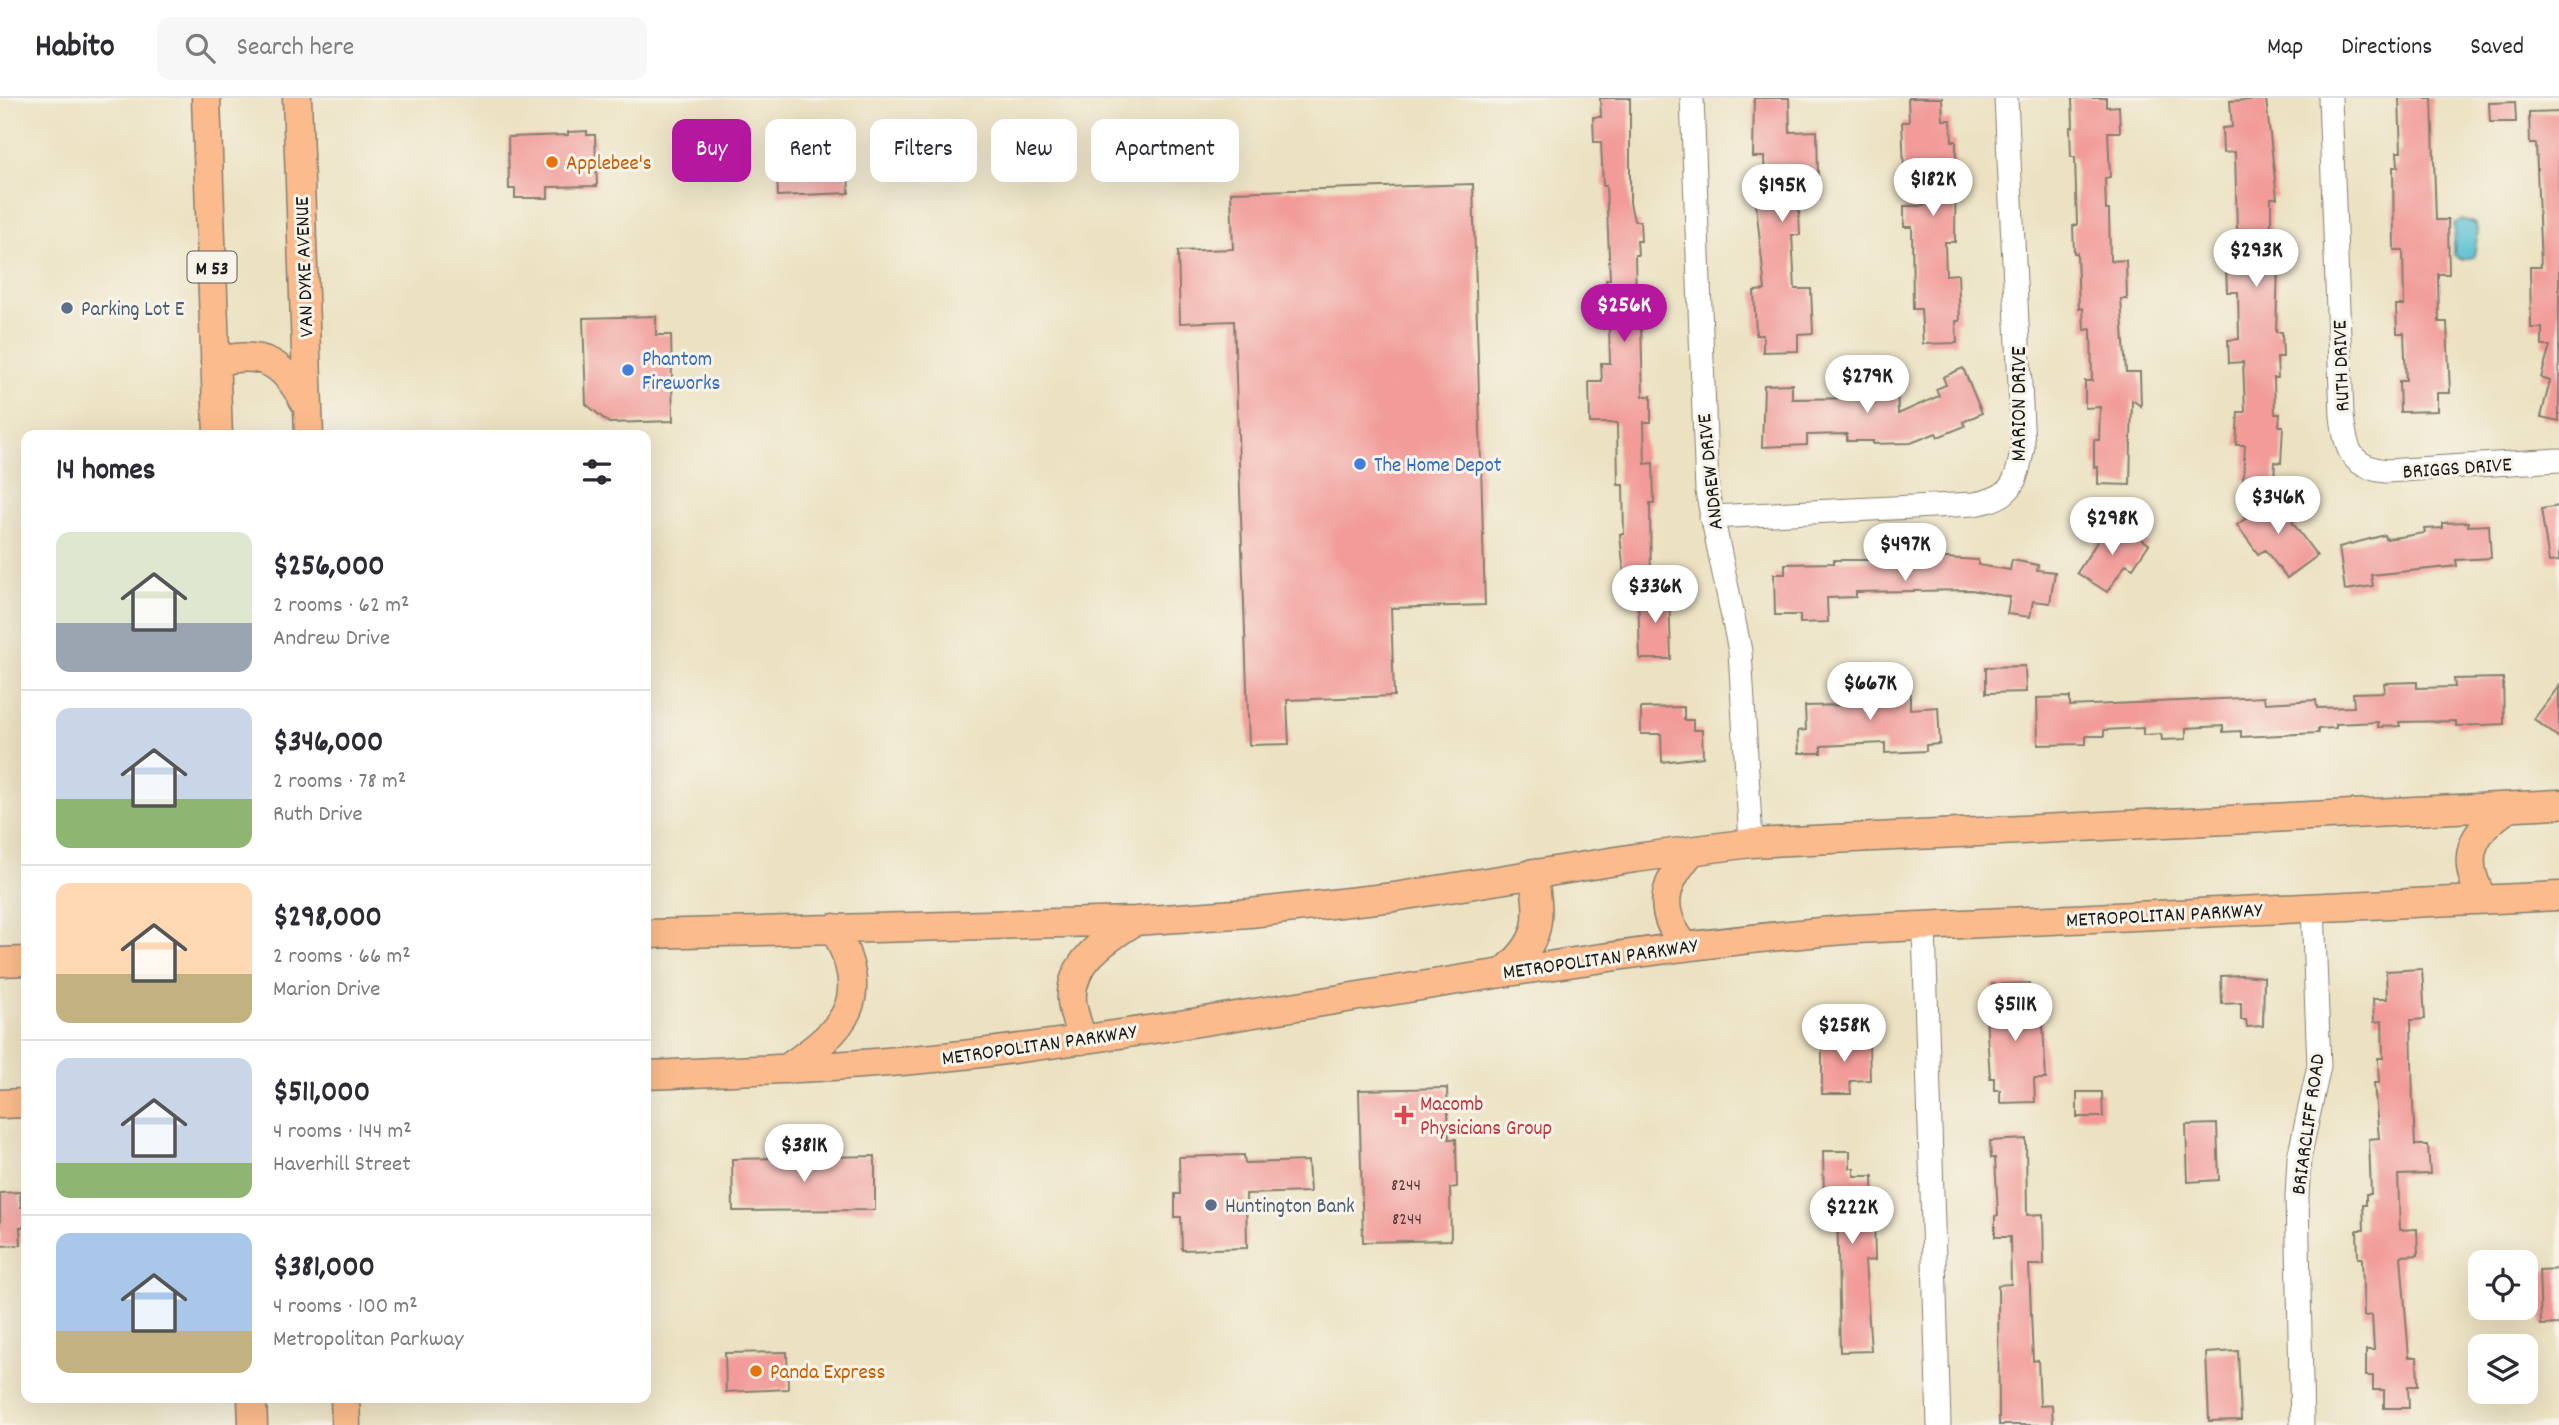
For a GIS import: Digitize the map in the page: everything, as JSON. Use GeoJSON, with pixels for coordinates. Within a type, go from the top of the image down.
{"type":"FeatureCollection","features":[{"type":"Feature","properties":{"kind":"main road","name":"M 53"},"geometry":{"type":"LineString","coordinates":[[206,98],[218,430]]}},
{"type":"Feature","properties":{"kind":"main road","name":"VAN DYKE AVENUE"},"geometry":{"type":"LineString","coordinates":[[297,98],[309,422]]}},
{"type":"Feature","properties":{"kind":"main road"},"geometry":{"type":"LineString","coordinates":[[215,362],[240,355],[269,361],[295,384],[309,422]]}},
{"type":"Feature","properties":{"kind":"main road"},"geometry":{"type":"LineString","coordinates":[[651,934],[1135,921],[1347,903],[1533,873],[1751,843],[2559,804]]}},
{"type":"Feature","properties":{"kind":"main road"},"geometry":{"type":"LineString","coordinates":[[2483,899],[2471,873],[2471,850],[2483,827],[2510,807]]}},
{"type":"Feature","properties":{"kind":"main road"},"geometry":{"type":"LineString","coordinates":[[1684,945],[1672,930],[1666,902],[1675,870],[1692,851]]}},
{"type":"Feature","properties":{"kind":"main road"},"geometry":{"type":"LineString","coordinates":[[1504,972],[1522,957],[1538,927],[1533,873]]}},
{"type":"Feature","properties":{"kind":"main road","name":"METROPOLITAN PARKWAY"},"geometry":{"type":"LineString","coordinates":[[651,1075],[783,1070],[928,1059],[1082,1040],[1684,945],[1857,929],[2559,896]]}},
{"type":"Feature","properties":{"kind":"main road"},"geometry":{"type":"LineString","coordinates":[[1082,1040],[1072,1001],[1074,983],[1081,966],[1094,950],[1135,921]]}},
{"type":"Feature","properties":{"kind":"main road"},"geometry":{"type":"LineString","coordinates":[[783,1070],[817,1048],[836,1028],[849,1008],[854,989],[853,970],[834,928]]}},
{"type":"Feature","properties":{"kind":"main road"},"geometry":{"type":"LineString","coordinates":[[0,962],[21,961]]}},
{"type":"Feature","properties":{"kind":"main road"},"geometry":{"type":"LineString","coordinates":[[0,1104],[21,1103]]}},
{"type":"Feature","properties":{"kind":"main road"},"geometry":{"type":"LineString","coordinates":[[252,1403],[253,1425]]}},
{"type":"Feature","properties":{"kind":"main road"},"geometry":{"type":"LineString","coordinates":[[345,1403],[346,1425]]}},
{"type":"Feature","properties":{"kind":"street","name":"ANDREW DRIVE"},"geometry":{"type":"LineString","coordinates":[[1692,98],[1701,395],[1711,517],[1742,662],[1751,843]]}},
{"type":"Feature","properties":{"kind":"street","name":"MARION DRIVE"},"geometry":{"type":"LineString","coordinates":[[1711,517],[1974,504],[2002,496],[2012,488],[2022,446],[2006,98]]}},
{"type":"Feature","properties":{"kind":"street","name":"RUTH DRIVE"},"geometry":{"type":"LineString","coordinates":[[2330,98],[2342,416],[2348,450],[2357,462]]}},
{"type":"Feature","properties":{"kind":"street","name":"BRIGGS DRIVE"},"geometry":{"type":"LineString","coordinates":[[2357,462],[2368,469],[2386,471],[2559,460]]}},
{"type":"Feature","properties":{"kind":"street","name":"BRIARCLIFF ROAD"},"geometry":{"type":"LineString","coordinates":[[2302,1425],[2297,1197],[2299,1158],[2319,1066],[2313,907]]}},
{"type":"Feature","properties":{"kind":"street"},"geometry":{"type":"LineString","coordinates":[[1924,927],[1939,1425]]}},
{"type":"Feature","properties":{"kind":"water"},"geometry":{"type":"Polygon","coordinates":[[[2462,219],[2474,223],[2478,231],[2474,257],[2462,260],[2454,255],[2454,224],[2462,219]]]}},
{"type":"Feature","properties":{"kind":"building"},"geometry":{"type":"Polygon","coordinates":[[[1600,98],[1630,98],[1630,203],[1634,221],[1640,221],[1641,241],[1637,241],[1638,255],[1635,255],[1636,300],[1644,299],[1645,323],[1641,323],[1643,396],[1651,396],[1651,422],[1644,422],[1645,464],[1653,463],[1654,503],[1650,503],[1651,584],[1625,585],[1620,534],[1624,534],[1623,485],[1618,485],[1617,423],[1590,423],[1589,382],[1602,382],[1601,363],[1610,363],[1609,327],[1604,327],[1603,310],[1597,310],[1597,289],[1607,288],[1606,280],[1610,279],[1606,186],[1603,186],[1601,142],[1594,142],[1593,117],[1601,117],[1600,98]]]}},
{"type":"Feature","properties":{"kind":"building"},"geometry":{"type":"Polygon","coordinates":[[[1754,98],[1789,98],[1790,132],[1817,131],[1818,175],[1807,175],[1808,192],[1798,192],[1800,235],[1792,235],[1795,289],[1811,289],[1813,333],[1798,334],[1798,351],[1763,352],[1763,335],[1756,335],[1754,291],[1765,290],[1756,204],[1766,203],[1764,157],[1753,157],[1754,98]]]}},
{"type":"Feature","properties":{"kind":"building"},"geometry":{"type":"Polygon","coordinates":[[[1908,98],[1942,98],[1943,120],[1951,120],[1952,141],[1956,141],[1955,242],[1945,242],[1946,275],[1958,274],[1960,321],[1956,321],[1957,343],[1923,344],[1921,309],[1913,309],[1912,227],[1904,227],[1904,206],[1924,206],[1923,168],[1904,169],[1902,122],[1909,122],[1908,98]]]}},
{"type":"Feature","properties":{"kind":"building"},"geometry":{"type":"Polygon","coordinates":[[[2072,98],[2106,98],[2106,107],[2119,106],[2120,132],[2108,132],[2110,177],[2105,178],[2110,261],[2126,260],[2127,299],[2121,299],[2126,372],[2140,372],[2141,406],[2132,400],[2130,485],[2098,484],[2098,467],[2094,467],[2094,440],[2099,440],[2100,407],[2085,408],[2085,381],[2092,381],[2091,329],[2084,330],[2083,308],[2079,309],[2077,253],[2074,253],[2073,226],[2077,225],[2075,157],[2071,157],[2072,98]]]}},
{"type":"Feature","properties":{"kind":"building"},"geometry":{"type":"Polygon","coordinates":[[[2399,98],[2432,98],[2436,220],[2448,220],[2449,274],[2438,274],[2439,322],[2447,322],[2450,393],[2437,393],[2437,411],[2400,412],[2399,381],[2406,381],[2404,333],[2397,333],[2396,305],[2404,305],[2403,250],[2394,250],[2393,167],[2398,167],[2397,152],[2401,152],[2399,98]]]}},
{"type":"Feature","properties":{"kind":"building"},"geometry":{"type":"Polygon","coordinates":[[[2266,99],[2277,198],[2271,198],[2271,264],[2278,264],[2276,332],[2282,332],[2283,357],[2277,357],[2278,378],[2274,378],[2275,414],[2280,414],[2279,426],[2283,426],[2281,463],[2275,462],[2274,482],[2243,480],[2245,445],[2236,445],[2238,412],[2245,412],[2243,362],[2229,363],[2228,340],[2239,339],[2238,292],[2227,292],[2226,266],[2245,265],[2243,232],[2237,232],[2235,152],[2223,153],[2222,128],[2232,127],[2230,101],[2266,99]]]}},
{"type":"Feature","properties":{"kind":"building"},"geometry":{"type":"Polygon","coordinates":[[[2515,102],[2516,122],[2490,122],[2489,103],[2515,102]]]}},
{"type":"Feature","properties":{"kind":"building"},"geometry":{"type":"Polygon","coordinates":[[[2559,112],[2559,421],[2541,417],[2550,381],[2541,378],[2550,346],[2542,346],[2542,328],[2531,328],[2530,267],[2541,267],[2536,144],[2530,144],[2529,113],[2559,112]]]}},
{"type":"Feature","properties":{"kind":"building","name":"Applebee's"},"geometry":{"type":"Polygon","coordinates":[[[587,131],[587,135],[595,135],[597,186],[548,187],[548,198],[515,198],[515,189],[509,189],[508,137],[568,135],[568,132],[587,131]]]}},
{"type":"Feature","properties":{"kind":"building"},"geometry":{"type":"Polygon","coordinates":[[[777,182],[849,182],[849,193],[778,196],[777,182]]]}},
{"type":"Feature","properties":{"kind":"building","name":"The Home Depot"},"geometry":{"type":"Polygon","coordinates":[[[1473,184],[1485,605],[1391,608],[1394,696],[1287,700],[1289,744],[1249,745],[1234,321],[1180,323],[1178,251],[1233,249],[1231,192],[1473,184]]]}},
{"type":"Feature","properties":{"kind":"building","name":"Phantom Fireworks"},"geometry":{"type":"Polygon","coordinates":[[[656,316],[656,335],[671,335],[673,421],[609,423],[586,404],[583,318],[656,316]]]}},
{"type":"Feature","properties":{"kind":"building"},"geometry":{"type":"Polygon","coordinates":[[[1963,368],[1982,413],[1963,422],[1965,426],[1938,437],[1936,433],[1911,443],[1873,444],[1873,441],[1847,441],[1847,434],[1807,435],[1807,445],[1762,447],[1764,385],[1792,384],[1792,399],[1871,398],[1871,384],[1897,383],[1898,414],[1939,396],[1936,389],[1946,385],[1943,377],[1963,368]]]}},
{"type":"Feature","properties":{"kind":"building"},"geometry":{"type":"Polygon","coordinates":[[[2278,494],[2297,518],[2292,522],[2317,556],[2287,578],[2265,550],[2258,554],[2237,525],[2278,494]]]}},
{"type":"Feature","properties":{"kind":"building"},"geometry":{"type":"Polygon","coordinates":[[[2559,506],[2559,561],[2549,562],[2541,509],[2559,506]]]}},
{"type":"Feature","properties":{"kind":"building"},"geometry":{"type":"Polygon","coordinates":[[[2115,522],[2149,544],[2133,568],[2126,564],[2107,592],[2077,573],[2101,536],[2104,538],[2115,522]]]}},
{"type":"Feature","properties":{"kind":"building"},"geometry":{"type":"Polygon","coordinates":[[[2468,522],[2468,526],[2489,525],[2491,558],[2456,560],[2457,566],[2371,575],[2373,586],[2345,590],[2339,547],[2385,535],[2386,539],[2425,533],[2424,529],[2443,528],[2443,523],[2468,522]]]}},
{"type":"Feature","properties":{"kind":"building"},"geometry":{"type":"Polygon","coordinates":[[[1928,557],[1978,560],[1978,565],[2010,570],[2012,560],[2038,565],[2037,570],[2055,572],[2050,603],[2033,601],[2030,617],[2007,614],[2010,597],[1971,590],[1856,592],[1856,597],[1827,598],[1828,622],[1800,623],[1800,615],[1775,615],[1774,574],[1785,574],[1785,564],[1834,563],[1834,560],[1929,560],[1928,557]]]}},
{"type":"Feature","properties":{"kind":"building"},"geometry":{"type":"Polygon","coordinates":[[[1669,591],[1671,659],[1640,659],[1638,592],[1669,591]]]}},
{"type":"Feature","properties":{"kind":"building"},"geometry":{"type":"Polygon","coordinates":[[[2025,666],[2026,692],[1986,693],[1986,667],[2025,666]]]}},
{"type":"Feature","properties":{"kind":"building"},"geometry":{"type":"Polygon","coordinates":[[[1845,674],[1865,674],[1866,697],[1910,694],[1910,709],[1938,707],[1940,744],[1926,745],[1926,751],[1885,753],[1885,743],[1821,746],[1821,753],[1799,753],[1798,731],[1806,730],[1805,706],[1846,705],[1845,674]]]}},
{"type":"Feature","properties":{"kind":"building"},"geometry":{"type":"Polygon","coordinates":[[[2503,678],[2504,724],[2456,726],[2456,721],[2399,722],[2400,726],[2378,727],[2378,722],[2336,724],[2336,728],[2318,729],[2318,733],[2241,737],[2241,731],[2223,732],[2223,726],[2186,728],[2186,739],[2162,740],[2161,734],[2143,735],[2143,728],[2104,730],[2104,736],[2086,736],[2086,744],[2038,745],[2037,698],[2070,697],[2070,706],[2264,697],[2265,703],[2316,700],[2317,708],[2354,707],[2353,693],[2385,692],[2384,683],[2417,682],[2417,688],[2455,687],[2454,679],[2503,678]]]}},
{"type":"Feature","properties":{"kind":"building"},"geometry":{"type":"Polygon","coordinates":[[[2559,686],[2559,738],[2534,719],[2559,686]]]}},
{"type":"Feature","properties":{"kind":"building"},"geometry":{"type":"Polygon","coordinates":[[[1684,707],[1684,720],[1693,720],[1693,730],[1702,730],[1703,757],[1662,762],[1661,734],[1641,734],[1641,708],[1684,707]]]}},
{"type":"Feature","properties":{"kind":"building"},"geometry":{"type":"Polygon","coordinates":[[[2422,969],[2425,1019],[2411,1020],[2413,1104],[2415,1145],[2428,1145],[2430,1174],[2398,1175],[2400,1230],[2417,1229],[2418,1255],[2401,1256],[2409,1357],[2417,1357],[2418,1386],[2408,1386],[2409,1408],[2384,1408],[2384,1390],[2373,1390],[2373,1376],[2366,1376],[2366,1350],[2374,1350],[2372,1315],[2364,1316],[2362,1258],[2358,1258],[2357,1230],[2364,1230],[2363,1205],[2366,1205],[2366,1194],[2371,1194],[2369,1139],[2379,1138],[2374,1083],[2379,1083],[2378,1058],[2383,1058],[2382,1021],[2374,1022],[2373,999],[2387,999],[2386,971],[2422,969]]]}},
{"type":"Feature","properties":{"kind":"building"},"geometry":{"type":"Polygon","coordinates":[[[2221,976],[2264,977],[2263,1026],[2247,1027],[2246,1020],[2241,1020],[2241,1003],[2222,1004],[2221,976]]]}},
{"type":"Feature","properties":{"kind":"building"},"geometry":{"type":"Polygon","coordinates":[[[2029,983],[2030,1007],[2042,1006],[2046,1079],[2034,1079],[2035,1102],[2000,1103],[2000,1090],[1994,1090],[1994,1078],[1990,1078],[1986,1008],[1992,1008],[1992,984],[2029,983]]]}},
{"type":"Feature","properties":{"kind":"building"},"geometry":{"type":"Polygon","coordinates":[[[1856,1036],[1856,1043],[1869,1043],[1870,1080],[1850,1081],[1851,1094],[1822,1094],[1822,1037],[1856,1036]]]}},
{"type":"Feature","properties":{"kind":"building","name":"Macomb Physicians Group"},"geometry":{"type":"Polygon","coordinates":[[[1447,1088],[1449,1139],[1456,1139],[1457,1187],[1450,1188],[1451,1240],[1363,1242],[1359,1090],[1447,1088]]]}},
{"type":"Feature","properties":{"kind":"building"},"geometry":{"type":"Polygon","coordinates":[[[2077,1092],[2102,1092],[2103,1117],[2077,1117],[2077,1092]]]}},
{"type":"Feature","properties":{"kind":"building"},"geometry":{"type":"Polygon","coordinates":[[[2217,1124],[2219,1180],[2188,1182],[2186,1125],[2217,1124]]]}},
{"type":"Feature","properties":{"kind":"building"},"geometry":{"type":"Polygon","coordinates":[[[2026,1139],[2027,1215],[2043,1214],[2044,1265],[2029,1265],[2033,1361],[2038,1360],[2040,1406],[2052,1405],[2053,1425],[1999,1425],[1998,1285],[2011,1284],[2010,1237],[1995,1237],[1995,1216],[1998,1215],[1995,1158],[1991,1158],[1990,1141],[2026,1139]]]}},
{"type":"Feature","properties":{"kind":"building"},"geometry":{"type":"Polygon","coordinates":[[[1823,1151],[1850,1151],[1850,1168],[1854,1168],[1854,1176],[1873,1176],[1875,1260],[1865,1261],[1871,1351],[1840,1352],[1837,1200],[1824,1201],[1823,1151]]]}},
{"type":"Feature","properties":{"kind":"building","name":"Huntington Bank"},"geometry":{"type":"Polygon","coordinates":[[[1244,1155],[1245,1163],[1308,1161],[1310,1192],[1246,1194],[1247,1248],[1182,1250],[1181,1217],[1175,1217],[1175,1194],[1180,1194],[1179,1157],[1244,1155]]]}},
{"type":"Feature","properties":{"kind":"building"},"geometry":{"type":"Polygon","coordinates":[[[875,1156],[875,1210],[733,1211],[732,1159],[875,1156]]]}},
{"type":"Feature","properties":{"kind":"building"},"geometry":{"type":"Polygon","coordinates":[[[20,1192],[21,1245],[0,1246],[0,1193],[20,1192]]]}},
{"type":"Feature","properties":{"kind":"building"},"geometry":{"type":"Polygon","coordinates":[[[2559,1269],[2559,1324],[2541,1325],[2539,1270],[2559,1269]]]}},
{"type":"Feature","properties":{"kind":"building"},"geometry":{"type":"Polygon","coordinates":[[[2238,1351],[2241,1420],[2209,1421],[2206,1353],[2238,1351]]]}},
{"type":"Feature","properties":{"kind":"building","name":"Panda Express"},"geometry":{"type":"Polygon","coordinates":[[[787,1352],[788,1389],[726,1392],[725,1353],[787,1352]]]}},
{"type":"Feature","properties":{"kind":"place","name":"Applebee's"},"geometry":{"type":"Point","coordinates":[552,162]}},
{"type":"Feature","properties":{"kind":"place","name":"Parking Lot E"},"geometry":{"type":"Point","coordinates":[67,308]}},
{"type":"Feature","properties":{"kind":"place","name":"Phantom Fireworks"},"geometry":{"type":"Point","coordinates":[628,370]}},
{"type":"Feature","properties":{"kind":"place","name":"The Home Depot"},"geometry":{"type":"Point","coordinates":[1360,464]}},
{"type":"Feature","properties":{"kind":"place","name":"Macomb Physicians Group"},"geometry":{"type":"Point","coordinates":[1404,1115]}},
{"type":"Feature","properties":{"kind":"place","name":"Huntington Bank"},"geometry":{"type":"Point","coordinates":[1211,1205]}},
{"type":"Feature","properties":{"kind":"place","name":"Panda Express"},"geometry":{"type":"Point","coordinates":[756,1371]}}]}
